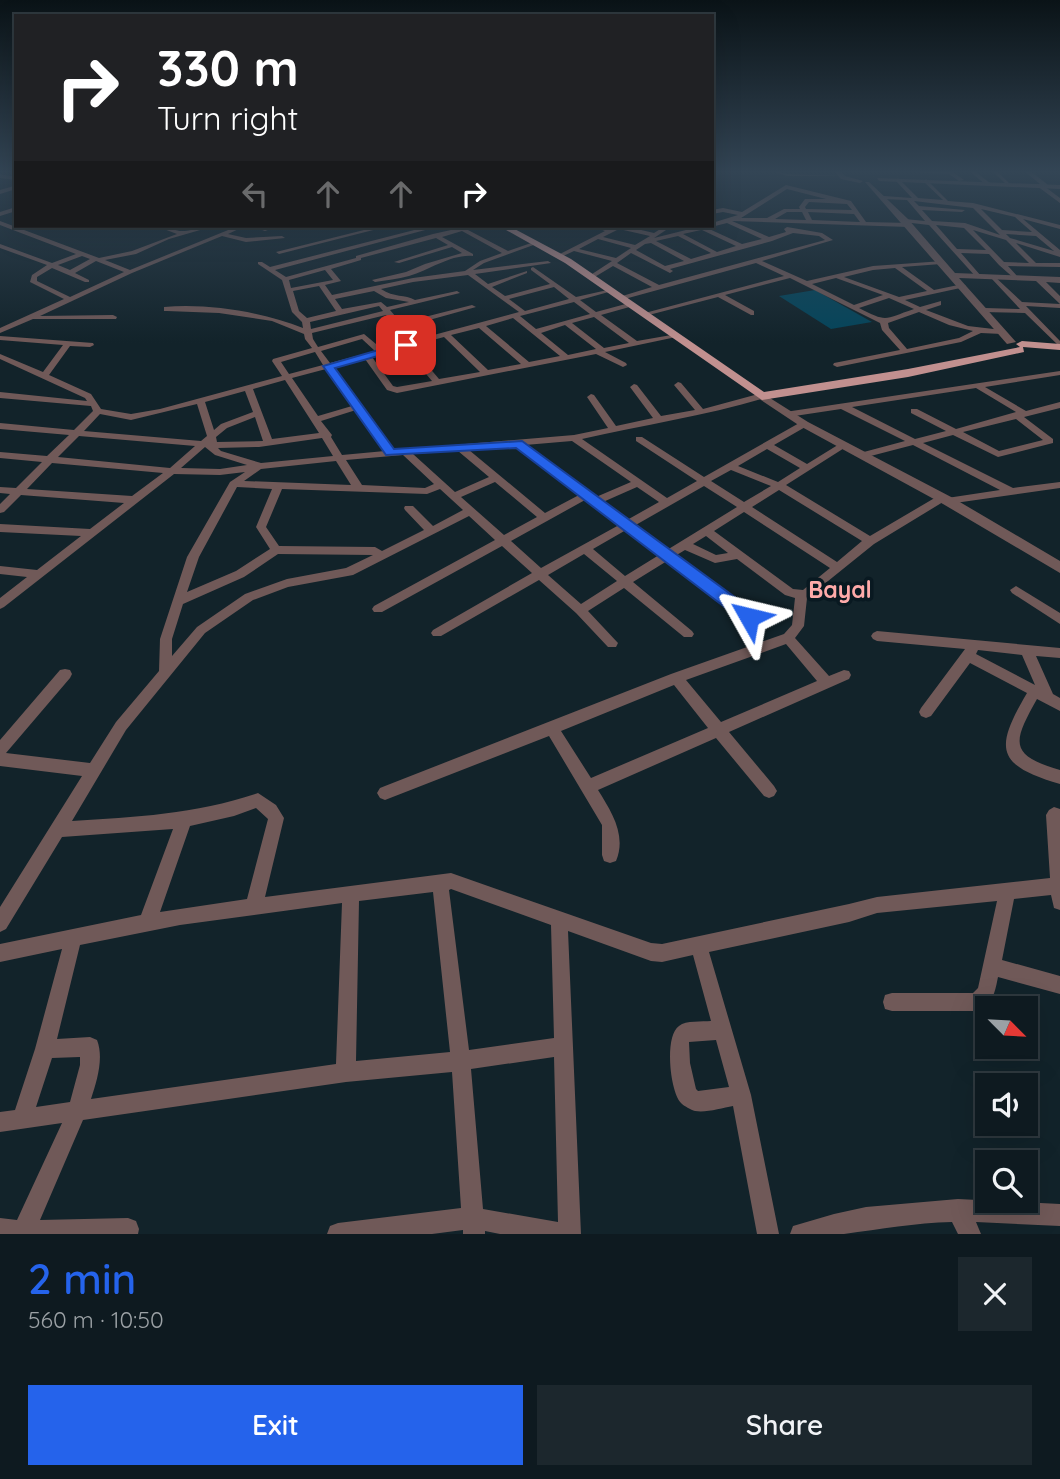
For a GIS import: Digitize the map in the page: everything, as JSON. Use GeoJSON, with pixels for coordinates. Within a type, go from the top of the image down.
{"type":"FeatureCollection","features":[{"type":"Feature","properties":{"kind":"main road"},"geometry":{"type":"LineString","coordinates":[[507,228],[536,243],[555,260],[610,290],[762,396],[908,373],[1016,347],[1060,346]]}},
{"type":"Feature","properties":{"kind":"main road"},"geometry":{"type":"LineString","coordinates":[[749,386],[791,390]]}},
{"type":"Feature","properties":{"kind":"street"},"geometry":{"type":"LineString","coordinates":[[14,228],[130,272]]}},
{"type":"Feature","properties":{"kind":"street"},"geometry":{"type":"LineString","coordinates":[[0,234],[20,228]]}},
{"type":"Feature","properties":{"kind":"street"},"geometry":{"type":"LineString","coordinates":[[168,228],[204,241]]}},
{"type":"Feature","properties":{"kind":"street"},"geometry":{"type":"LineString","coordinates":[[70,273],[96,259],[127,255],[204,228]]}},
{"type":"Feature","properties":{"kind":"street"},"geometry":{"type":"LineString","coordinates":[[0,331],[130,272],[237,228]]}},
{"type":"Feature","properties":{"kind":"street"},"geometry":{"type":"LineString","coordinates":[[279,251],[378,228]]}},
{"type":"Feature","properties":{"kind":"street"},"geometry":{"type":"LineString","coordinates":[[269,269],[420,228]]}},
{"type":"Feature","properties":{"kind":"street"},"geometry":{"type":"LineString","coordinates":[[425,228],[482,262]]}},
{"type":"Feature","properties":{"kind":"street"},"geometry":{"type":"LineString","coordinates":[[285,279],[466,228]]}},
{"type":"Feature","properties":{"kind":"street"},"geometry":{"type":"LineString","coordinates":[[601,228],[611,231]]}},
{"type":"Feature","properties":{"kind":"street"},"geometry":{"type":"LineString","coordinates":[[488,286],[555,260],[616,228]]}},
{"type":"Feature","properties":{"kind":"street"},"geometry":{"type":"LineString","coordinates":[[625,228],[654,239],[690,261]]}},
{"type":"Feature","properties":{"kind":"street"},"geometry":{"type":"LineString","coordinates":[[654,239],[680,236],[708,228]]}},
{"type":"Feature","properties":{"kind":"street"},"geometry":{"type":"LineString","coordinates":[[744,228],[793,250]]}},
{"type":"Feature","properties":{"kind":"street"},"geometry":{"type":"LineString","coordinates":[[535,332],[595,314],[657,288],[831,240],[820,234],[790,231],[783,228]]}},
{"type":"Feature","properties":{"kind":"street"},"geometry":{"type":"LineString","coordinates":[[806,232],[807,228]]}},
{"type":"Feature","properties":{"kind":"street"},"geometry":{"type":"LineString","coordinates":[[911,228],[1016,347]]}},
{"type":"Feature","properties":{"kind":"street"},"geometry":{"type":"LineString","coordinates":[[934,228],[978,276]]}},
{"type":"Feature","properties":{"kind":"street"},"geometry":{"type":"LineString","coordinates":[[967,228],[1016,278]]}},
{"type":"Feature","properties":{"kind":"street"},"geometry":{"type":"LineString","coordinates":[[971,228],[1060,254]]}},
{"type":"Feature","properties":{"kind":"street"},"geometry":{"type":"LineString","coordinates":[[998,228],[1032,265],[1060,303]]}},
{"type":"Feature","properties":{"kind":"street"},"geometry":{"type":"LineString","coordinates":[[1031,228],[1056,247],[1060,254]]}},
{"type":"Feature","properties":{"kind":"street"},"geometry":{"type":"LineString","coordinates":[[462,229],[507,253]]}},
{"type":"Feature","properties":{"kind":"street"},"geometry":{"type":"LineString","coordinates":[[590,277],[654,239],[664,229]]}},
{"type":"Feature","properties":{"kind":"street"},"geometry":{"type":"LineString","coordinates":[[704,229],[743,247]]}},
{"type":"Feature","properties":{"kind":"street"},"geometry":{"type":"LineString","coordinates":[[665,268],[768,240],[790,231]]}},
{"type":"Feature","properties":{"kind":"street"},"geometry":{"type":"LineString","coordinates":[[1002,232],[1038,234]]}},
{"type":"Feature","properties":{"kind":"street"},"geometry":{"type":"LineString","coordinates":[[221,234],[251,241],[282,238]]}},
{"type":"Feature","properties":{"kind":"street"},"geometry":{"type":"LineString","coordinates":[[680,236],[739,265]]}},
{"type":"Feature","properties":{"kind":"street"},"geometry":{"type":"LineString","coordinates":[[597,237],[638,247],[665,268],[686,279]]}},
{"type":"Feature","properties":{"kind":"street"},"geometry":{"type":"LineString","coordinates":[[0,254],[47,240]]}},
{"type":"Feature","properties":{"kind":"street"},"geometry":{"type":"LineString","coordinates":[[331,240],[359,258],[388,297],[421,302]]}},
{"type":"Feature","properties":{"kind":"street"},"geometry":{"type":"LineString","coordinates":[[468,271],[482,262],[536,243]]}},
{"type":"Feature","properties":{"kind":"street"},"geometry":{"type":"LineString","coordinates":[[152,245],[174,253]]}},
{"type":"Feature","properties":{"kind":"street"},"geometry":{"type":"LineString","coordinates":[[397,262],[453,245]]}},
{"type":"Feature","properties":{"kind":"street"},"geometry":{"type":"LineString","coordinates":[[0,246],[87,281]]}},
{"type":"Feature","properties":{"kind":"street"},"geometry":{"type":"LineString","coordinates":[[573,249],[615,261],[657,288]]}},
{"type":"Feature","properties":{"kind":"street"},"geometry":{"type":"LineString","coordinates":[[516,250],[528,254]]}},
{"type":"Feature","properties":{"kind":"street"},"geometry":{"type":"LineString","coordinates":[[387,251],[410,277]]}},
{"type":"Feature","properties":{"kind":"street"},"geometry":{"type":"LineString","coordinates":[[955,251],[988,252]]}},
{"type":"Feature","properties":{"kind":"street"},"geometry":{"type":"LineString","coordinates":[[330,298],[379,288],[410,277],[427,265],[467,253]]}},
{"type":"Feature","properties":{"kind":"street"},"geometry":{"type":"LineString","coordinates":[[69,299],[33,282],[34,276],[52,265],[82,254]]}},
{"type":"Feature","properties":{"kind":"street"},"geometry":{"type":"LineString","coordinates":[[540,258],[555,260]]}},
{"type":"Feature","properties":{"kind":"street"},"geometry":{"type":"LineString","coordinates":[[370,273],[410,277],[447,275],[555,260]]}},
{"type":"Feature","properties":{"kind":"street"},"geometry":{"type":"LineString","coordinates":[[754,260],[855,307],[874,320],[884,322],[938,303]]}},
{"type":"Feature","properties":{"kind":"street"},"geometry":{"type":"LineString","coordinates":[[806,283],[835,275],[942,262]]}},
{"type":"Feature","properties":{"kind":"street"},"geometry":{"type":"LineString","coordinates":[[260,263],[285,279],[296,312],[306,321],[306,332],[316,349],[391,453]]}},
{"type":"Feature","properties":{"kind":"street"},"geometry":{"type":"LineString","coordinates":[[1001,264],[1060,265]]}},
{"type":"Feature","properties":{"kind":"street"},"geometry":{"type":"LineString","coordinates":[[896,266],[931,291]]}},
{"type":"Feature","properties":{"kind":"street"},"geometry":{"type":"LineString","coordinates":[[289,290],[338,281],[326,267]]}},
{"type":"Feature","properties":{"kind":"street"},"geometry":{"type":"LineString","coordinates":[[533,269],[636,344]]}},
{"type":"Feature","properties":{"kind":"street"},"geometry":{"type":"LineString","coordinates":[[468,271],[504,298],[535,332],[566,357]]}},
{"type":"Feature","properties":{"kind":"street"},"geometry":{"type":"LineString","coordinates":[[520,274],[542,289]]}},
{"type":"Feature","properties":{"kind":"street"},"geometry":{"type":"LineString","coordinates":[[447,275],[457,293],[490,323]]}},
{"type":"Feature","properties":{"kind":"street"},"geometry":{"type":"LineString","coordinates":[[835,275],[978,332],[1002,332]]}},
{"type":"Feature","properties":{"kind":"street"},"geometry":{"type":"LineString","coordinates":[[953,275],[1060,280]]}},
{"type":"Feature","properties":{"kind":"street"},"geometry":{"type":"LineString","coordinates":[[645,314],[791,276]]}},
{"type":"Feature","properties":{"kind":"street"},"geometry":{"type":"LineString","coordinates":[[993,277],[1060,346]]}},
{"type":"Feature","properties":{"kind":"street"},"geometry":{"type":"LineString","coordinates":[[321,284],[340,312]]}},
{"type":"Feature","properties":{"kind":"street"},"geometry":{"type":"LineString","coordinates":[[504,298],[555,285]]}},
{"type":"Feature","properties":{"kind":"street"},"geometry":{"type":"LineString","coordinates":[[855,307],[894,297],[964,286]]}},
{"type":"Feature","properties":{"kind":"street"},"geometry":{"type":"LineString","coordinates":[[0,395],[96,407],[131,416],[248,388],[610,290]]}},
{"type":"Feature","properties":{"kind":"street"},"geometry":{"type":"LineString","coordinates":[[167,309],[219,311],[274,319],[306,332],[457,293]]}},
{"type":"Feature","properties":{"kind":"street"},"geometry":{"type":"LineString","coordinates":[[719,295],[751,313]]}},
{"type":"Feature","properties":{"kind":"street"},"geometry":{"type":"LineString","coordinates":[[1020,304],[1060,303]]}},
{"type":"Feature","properties":{"kind":"street"},"geometry":{"type":"LineString","coordinates":[[306,321],[381,304],[400,326],[409,344],[437,382]]}},
{"type":"Feature","properties":{"kind":"street"},"geometry":{"type":"LineString","coordinates":[[400,326],[472,307]]}},
{"type":"Feature","properties":{"kind":"street"},"geometry":{"type":"LineString","coordinates":[[985,310],[1027,311]]}},
{"type":"Feature","properties":{"kind":"street"},"geometry":{"type":"LineString","coordinates":[[0,321],[113,317]]}},
{"type":"Feature","properties":{"kind":"street"},"geometry":{"type":"LineString","coordinates":[[946,321],[956,340]]}},
{"type":"Feature","properties":{"kind":"street"},"geometry":{"type":"LineString","coordinates":[[884,322],[885,328],[904,350]]}},
{"type":"Feature","properties":{"kind":"street"},"geometry":{"type":"LineString","coordinates":[[567,323],[600,351],[623,365]]}},
{"type":"Feature","properties":{"kind":"street"},"geometry":{"type":"LineString","coordinates":[[480,325],[527,365]]}},
{"type":"Feature","properties":{"kind":"street"},"geometry":{"type":"LineString","coordinates":[[837,365],[970,337],[978,332]]}},
{"type":"Feature","properties":{"kind":"street"},"geometry":{"type":"LineString","coordinates":[[445,334],[486,373]]}},
{"type":"Feature","properties":{"kind":"street"},"geometry":{"type":"LineString","coordinates":[[359,489],[327,435],[276,360],[364,336],[380,352]]}},
{"type":"Feature","properties":{"kind":"street"},"geometry":{"type":"LineString","coordinates":[[367,356],[393,390],[677,336]]}},
{"type":"Feature","properties":{"kind":"street"},"geometry":{"type":"LineString","coordinates":[[0,338],[90,345]]}},
{"type":"Feature","properties":{"kind":"street"},"geometry":{"type":"LineString","coordinates":[[26,348],[32,341]]}},
{"type":"Feature","properties":{"kind":"street"},"geometry":{"type":"LineString","coordinates":[[44,377],[68,343]]}},
{"type":"Feature","properties":{"kind":"street"},"geometry":{"type":"LineString","coordinates":[[0,356],[15,359],[44,377],[88,396],[96,407]]}},
{"type":"Feature","properties":{"kind":"street"},"geometry":{"type":"LineString","coordinates":[[788,414],[1060,373]]}},
{"type":"Feature","properties":{"kind":"street"},"geometry":{"type":"LineString","coordinates":[[678,385],[701,412]]}},
{"type":"Feature","properties":{"kind":"street"},"geometry":{"type":"LineString","coordinates":[[914,411],[998,454],[1050,441],[1020,414],[978,386]]}},
{"type":"Feature","properties":{"kind":"street"},"geometry":{"type":"LineString","coordinates":[[634,387],[659,419]]}},
{"type":"Feature","properties":{"kind":"street"},"geometry":{"type":"LineString","coordinates":[[248,388],[269,443]]}},
{"type":"Feature","properties":{"kind":"street"},"geometry":{"type":"LineString","coordinates":[[0,455],[172,471],[220,472],[339,457],[574,438],[701,412],[762,396],[804,424],[945,500],[1060,568]]}},
{"type":"Feature","properties":{"kind":"street"},"geometry":{"type":"LineString","coordinates":[[591,397],[613,428]]}},
{"type":"Feature","properties":{"kind":"street"},"geometry":{"type":"LineString","coordinates":[[200,400],[210,442],[218,453],[259,466]]}},
{"type":"Feature","properties":{"kind":"street"},"geometry":{"type":"LineString","coordinates":[[843,406],[1010,491]]}},
{"type":"Feature","properties":{"kind":"street"},"geometry":{"type":"LineString","coordinates":[[0,510],[77,432],[96,407]]}},
{"type":"Feature","properties":{"kind":"street"},"geometry":{"type":"LineString","coordinates":[[315,420],[357,407]]}},
{"type":"Feature","properties":{"kind":"street"},"geometry":{"type":"LineString","coordinates":[[863,455],[1020,414],[1058,408]]}},
{"type":"Feature","properties":{"kind":"street"},"geometry":{"type":"LineString","coordinates":[[0,604],[210,442],[228,423],[258,413]]}},
{"type":"Feature","properties":{"kind":"street"},"geometry":{"type":"LineString","coordinates":[[437,633],[804,424]]}},
{"type":"Feature","properties":{"kind":"street"},"geometry":{"type":"LineString","coordinates":[[0,426],[210,442],[269,443],[327,435]]}},
{"type":"Feature","properties":{"kind":"street"},"geometry":{"type":"LineString","coordinates":[[574,438],[666,502]]}},
{"type":"Feature","properties":{"kind":"street"},"geometry":{"type":"LineString","coordinates":[[639,439],[838,568]]}},
{"type":"Feature","properties":{"kind":"street"},"geometry":{"type":"LineString","coordinates":[[518,444],[749,617]]}},
{"type":"Feature","properties":{"kind":"street"},"geometry":{"type":"LineString","coordinates":[[766,445],[807,468]]}},
{"type":"Feature","properties":{"kind":"street"},"geometry":{"type":"LineString","coordinates":[[580,610],[844,445]]}},
{"type":"Feature","properties":{"kind":"street"},"geometry":{"type":"LineString","coordinates":[[461,448],[545,517]]}},
{"type":"Feature","properties":{"kind":"street"},"geometry":{"type":"LineString","coordinates":[[405,452],[541,573],[612,643]]}},
{"type":"Feature","properties":{"kind":"street"},"geometry":{"type":"LineString","coordinates":[[166,673],[166,639],[193,557],[234,484],[259,466]]}},
{"type":"Feature","properties":{"kind":"street"},"geometry":{"type":"LineString","coordinates":[[730,466],[780,485],[870,541]]}},
{"type":"Feature","properties":{"kind":"street"},"geometry":{"type":"LineString","coordinates":[[455,496],[495,478]]}},
{"type":"Feature","properties":{"kind":"street"},"geometry":{"type":"LineString","coordinates":[[378,609],[545,517],[637,483]]}},
{"type":"Feature","properties":{"kind":"street"},"geometry":{"type":"LineString","coordinates":[[234,484],[427,491],[441,484]]}},
{"type":"Feature","properties":{"kind":"street"},"geometry":{"type":"LineString","coordinates":[[706,531],[789,592],[801,595],[806,594],[870,541],[945,500],[1060,485]]}},
{"type":"Feature","properties":{"kind":"street"},"geometry":{"type":"LineString","coordinates":[[276,550],[261,527],[278,486]]}},
{"type":"Feature","properties":{"kind":"street"},"geometry":{"type":"LineString","coordinates":[[0,490],[135,500]]}},
{"type":"Feature","properties":{"kind":"street"},"geometry":{"type":"LineString","coordinates":[[410,508],[432,531]]}},
{"type":"Feature","properties":{"kind":"street"},"geometry":{"type":"LineString","coordinates":[[0,923],[121,726],[201,630],[216,617],[249,597],[287,583],[349,572],[471,511]]}},
{"type":"Feature","properties":{"kind":"street"},"geometry":{"type":"LineString","coordinates":[[0,528],[92,533]]}},
{"type":"Feature","properties":{"kind":"street"},"geometry":{"type":"LineString","coordinates":[[685,545],[715,559],[739,555]]}},
{"type":"Feature","properties":{"kind":"street"},"geometry":{"type":"LineString","coordinates":[[584,548],[688,635]]}},
{"type":"Feature","properties":{"kind":"street"},"geometry":{"type":"LineString","coordinates":[[177,602],[234,578],[276,550],[375,551],[381,556]]}},
{"type":"Feature","properties":{"kind":"street"},"geometry":{"type":"LineString","coordinates":[[0,570],[38,575]]}},
{"type":"Feature","properties":{"kind":"street"},"geometry":{"type":"LineString","coordinates":[[1016,590],[1060,620]]}},
{"type":"Feature","properties":{"kind":"street"},"geometry":{"type":"LineString","coordinates":[[385,793],[676,678],[788,638],[798,626],[801,595]]}},
{"type":"Feature","properties":{"kind":"street"},"geometry":{"type":"LineString","coordinates":[[877,636],[1060,653]]}},
{"type":"Feature","properties":{"kind":"street"},"geometry":{"type":"LineString","coordinates":[[788,638],[826,682]]}},
{"type":"Feature","properties":{"kind":"street"},"geometry":{"type":"LineString","coordinates":[[926,712],[976,644]]}},
{"type":"Feature","properties":{"kind":"street"},"geometry":{"type":"LineString","coordinates":[[1026,649],[1048,698]]}},
{"type":"Feature","properties":{"kind":"street"},"geometry":{"type":"LineString","coordinates":[[968,656],[1048,698]]}},
{"type":"Feature","properties":{"kind":"street"},"geometry":{"type":"LineString","coordinates":[[0,750],[65,674]]}},
{"type":"Feature","properties":{"kind":"street"},"geometry":{"type":"LineString","coordinates":[[588,787],[844,675]]}},
{"type":"Feature","properties":{"kind":"street"},"geometry":{"type":"LineString","coordinates":[[676,678],[769,791]]}},
{"type":"Feature","properties":{"kind":"street"},"geometry":{"type":"LineString","coordinates":[[1048,698],[1014,731],[1011,745],[1016,758],[1032,770],[1060,777]]}},
{"type":"Feature","properties":{"kind":"street"},"geometry":{"type":"LineString","coordinates":[[552,728],[610,824],[610,855]]}},
{"type":"Feature","properties":{"kind":"street"},"geometry":{"type":"LineString","coordinates":[[0,759],[93,770]]}},
{"type":"Feature","properties":{"kind":"street"},"geometry":{"type":"LineString","coordinates":[[58,829],[184,820],[236,809],[258,800],[271,810],[276,818],[254,906]]}},
{"type":"Feature","properties":{"kind":"street"},"geometry":{"type":"LineString","coordinates":[[0,953],[147,923],[440,882],[457,882],[651,952],[670,952],[877,905],[1007,892],[1059,894],[1055,815],[1060,817]]}},
{"type":"Feature","properties":{"kind":"street"},"geometry":{"type":"LineString","coordinates":[[147,923],[184,820]]}},
{"type":"Feature","properties":{"kind":"street"},"geometry":{"type":"LineString","coordinates":[[440,882],[461,1061],[474,1226]]}},
{"type":"Feature","properties":{"kind":"street"},"geometry":{"type":"LineString","coordinates":[[892,1002],[977,1002],[986,993],[1007,892]]}},
{"type":"Feature","properties":{"kind":"street"},"geometry":{"type":"LineString","coordinates":[[346,1072],[351,894]]}},
{"type":"Feature","properties":{"kind":"street"},"geometry":{"type":"LineString","coordinates":[[559,918],[570,1234]]}},
{"type":"Feature","properties":{"kind":"street"},"geometry":{"type":"LineString","coordinates":[[22,1119],[45,1049],[73,939]]}},
{"type":"Feature","properties":{"kind":"street"},"geometry":{"type":"LineString","coordinates":[[699,946],[741,1095],[768,1234]]}},
{"type":"Feature","properties":{"kind":"street"},"geometry":{"type":"LineString","coordinates":[[992,966],[1060,985]]}},
{"type":"Feature","properties":{"kind":"street"},"geometry":{"type":"LineString","coordinates":[[724,1030],[684,1033],[680,1037],[678,1045],[687,1095],[696,1101],[741,1095]]}},
{"type":"Feature","properties":{"kind":"street"},"geometry":{"type":"LineString","coordinates":[[0,1122],[346,1072],[461,1061],[562,1046]]}},
{"type":"Feature","properties":{"kind":"street"},"geometry":{"type":"LineString","coordinates":[[22,1233],[76,1113],[91,1057],[90,1047],[45,1049]]}},
{"type":"Feature","properties":{"kind":"street"},"geometry":{"type":"LineString","coordinates":[[801,1234],[837,1222],[874,1215],[958,1210],[1060,1214]]}},
{"type":"Feature","properties":{"kind":"street"},"geometry":{"type":"LineString","coordinates":[[958,1210],[970,1234]]}},
{"type":"Feature","properties":{"kind":"street"},"geometry":{"type":"LineString","coordinates":[[338,1234],[474,1226],[562,1234]]}},
{"type":"Feature","properties":{"kind":"street"},"geometry":{"type":"LineString","coordinates":[[0,1229],[22,1233],[128,1229],[127,1234]]}},
{"type":"Feature","properties":{"kind":"water"},"geometry":{"type":"Polygon","coordinates":[[[815,290],[872,322],[831,329],[779,296],[815,290]]]}},
{"type":"Feature","properties":{"kind":"district","name":"Bayal"},"geometry":{"type":"Point","coordinates":[840,589]}},
{"type":"Feature","properties":{"kind":"route"},"geometry":{"type":"LineString","coordinates":[[406,345],[328,366],[391,453],[518,444],[749,617]]}}]}
